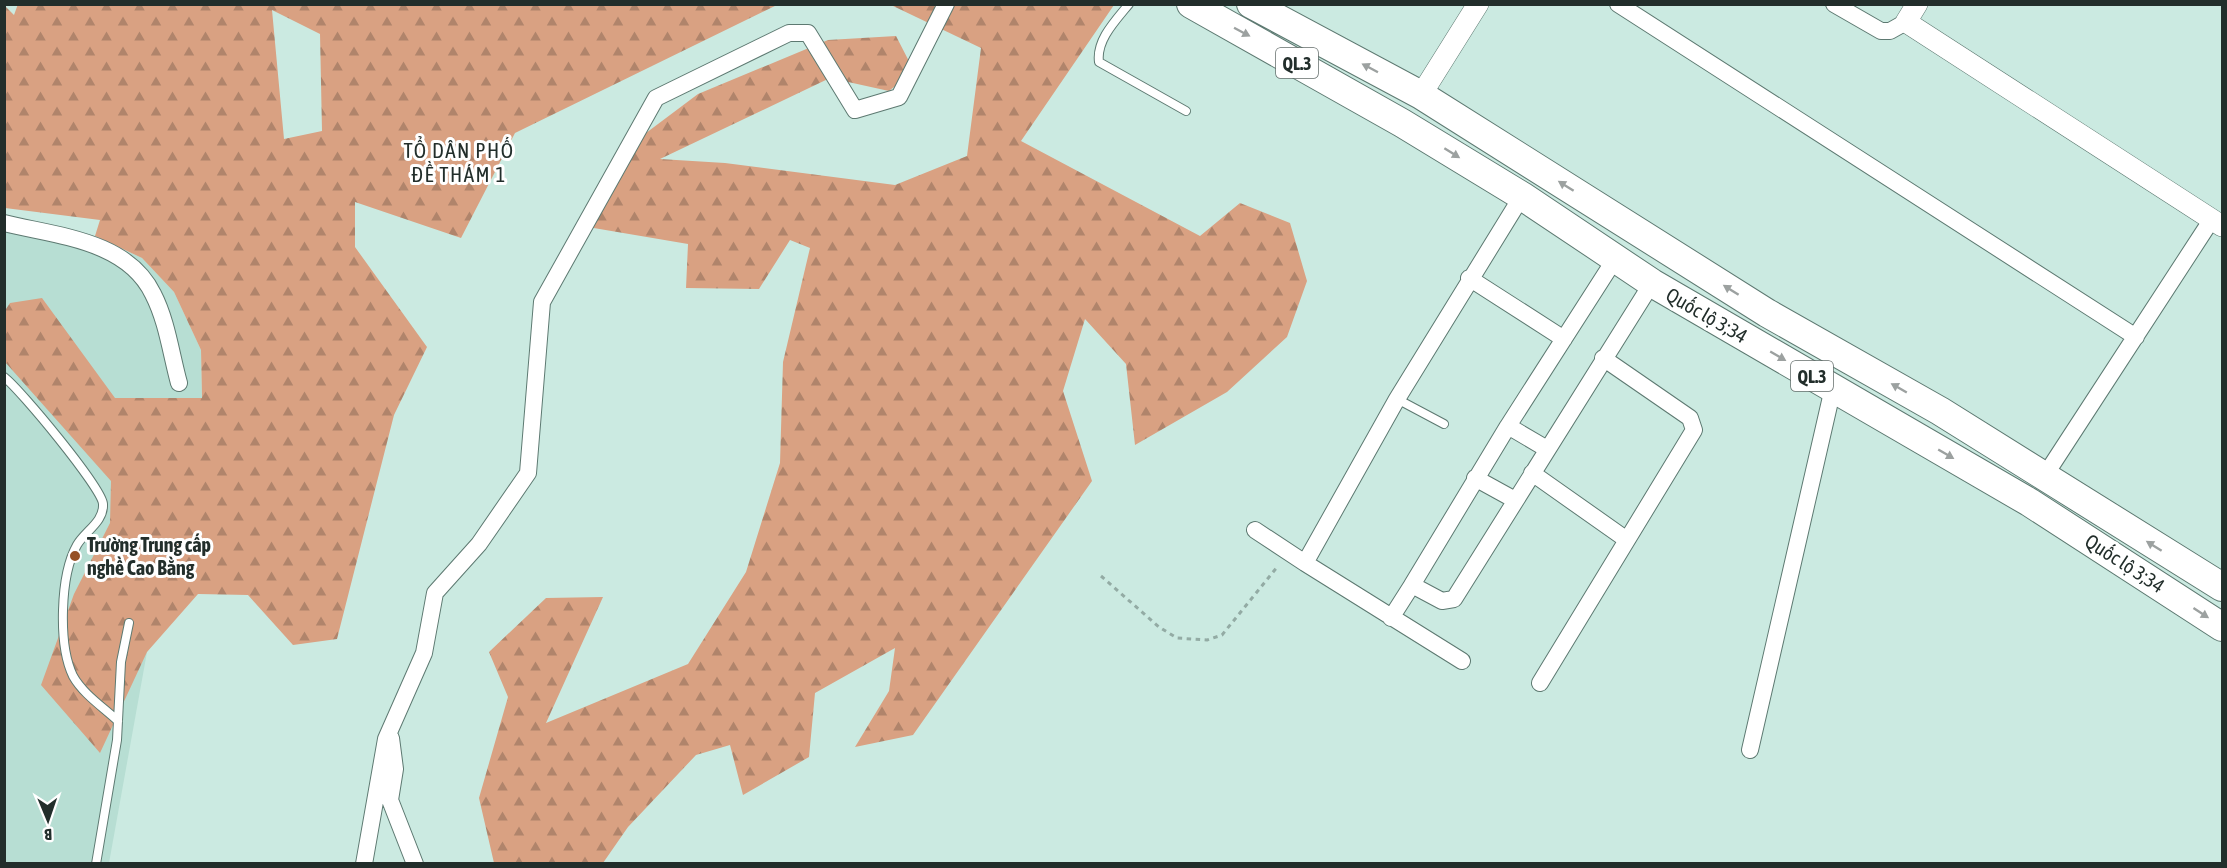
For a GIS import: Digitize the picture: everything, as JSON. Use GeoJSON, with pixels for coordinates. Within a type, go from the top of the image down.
{"type":"FeatureCollection","features":[{"type":"Feature","properties":{"kind":"highway","name":"Quốc lộ 3;34"},"geometry":{"type":"LineString","coordinates":[[1191,4],[1402,123],[1522,196],[1652,283],[2030,502],[2223,627]]}},
{"type":"Feature","properties":{"kind":"highway","name":"Quốc lộ 3;34"},"geometry":{"type":"LineString","coordinates":[[1251,4],[1421,95],[1767,313],[1940,411],[2044,477],[2219,578]]}},
{"type":"Feature","properties":{"kind":"highway"},"geometry":{"type":"LineString","coordinates":[[1402,123],[1421,95]]}},
{"type":"Feature","properties":{"kind":"highway"},"geometry":{"type":"LineString","coordinates":[[1833,388],[1849,359]]}},
{"type":"Feature","properties":{"kind":"highway"},"geometry":{"type":"LineString","coordinates":[[2167,591],[2219,578]]}},
{"type":"Feature","properties":{"kind":"street"},"geometry":{"type":"LineString","coordinates":[[364,864],[386,739],[424,653],[435,593],[479,544],[528,473],[542,302],[656,98],[789,33],[808,33],[855,110],[899,97],[946,4]]}},
{"type":"Feature","properties":{"kind":"street"},"geometry":{"type":"LineString","coordinates":[[1421,95],[1478,4]]}},
{"type":"Feature","properties":{"kind":"street"},"geometry":{"type":"LineString","coordinates":[[1618,4],[2136,337]]}},
{"type":"Feature","properties":{"kind":"street"},"geometry":{"type":"LineString","coordinates":[[1834,4],[1881,30],[1890,31],[1911,13],[2217,223],[2136,337],[2044,477]]}},
{"type":"Feature","properties":{"kind":"street"},"geometry":{"type":"LineString","coordinates":[[1305,563],[1397,399],[1469,278],[1522,196]]}},
{"type":"Feature","properties":{"kind":"street"},"geometry":{"type":"LineString","coordinates":[[4,223],[98,247],[134,266],[155,296],[178,383]]}},
{"type":"Feature","properties":{"kind":"street"},"geometry":{"type":"LineString","coordinates":[[1391,618],[1475,478],[1615,259]]}},
{"type":"Feature","properties":{"kind":"street"},"geometry":{"type":"LineString","coordinates":[[1469,278],[1564,339]]}},
{"type":"Feature","properties":{"kind":"street"},"geometry":{"type":"LineString","coordinates":[[1412,585],[1442,601],[1454,599],[1652,283]]}},
{"type":"Feature","properties":{"kind":"street"},"geometry":{"type":"LineString","coordinates":[[1540,683],[1692,435],[1693,426],[1690,418],[1603,358]]}},
{"type":"Feature","properties":{"kind":"street"},"geometry":{"type":"LineString","coordinates":[[1750,750],[1833,388]]}},
{"type":"Feature","properties":{"kind":"street"},"geometry":{"type":"LineString","coordinates":[[1508,426],[1547,449]]}},
{"type":"Feature","properties":{"kind":"street"},"geometry":{"type":"LineString","coordinates":[[1532,473],[1627,540]]}},
{"type":"Feature","properties":{"kind":"street"},"geometry":{"type":"LineString","coordinates":[[1475,478],[1515,500]]}},
{"type":"Feature","properties":{"kind":"street"},"geometry":{"type":"LineString","coordinates":[[1255,530],[1462,661]]}},
{"type":"Feature","properties":{"kind":"street"},"geometry":{"type":"LineString","coordinates":[[390,730],[395,769],[390,800],[416,864]]}},
{"type":"Feature","properties":{"kind":"lane"},"geometry":{"type":"LineString","coordinates":[[1129,4],[1109,27],[1098,53],[1099,62],[1186,111]]}},
{"type":"Feature","properties":{"kind":"lane"},"geometry":{"type":"LineString","coordinates":[[4,377],[79,465],[102,500],[102,513],[76,546],[67,579],[62,614],[66,649],[73,674],[88,695],[118,721]]}},
{"type":"Feature","properties":{"kind":"lane"},"geometry":{"type":"LineString","coordinates":[[1397,399],[1444,424]]}},
{"type":"Feature","properties":{"kind":"lane"},"geometry":{"type":"LineString","coordinates":[[96,864],[118,721],[121,662],[129,623]]}},
{"type":"Feature","properties":{"kind":"path"},"geometry":{"type":"LineString","coordinates":[[1101,576],[1159,627],[1177,638],[1207,640],[1222,634],[1289,553]]}},
{"type":"Feature","properties":{"kind":"shaded area","name":"Trường Trung cấp nghề Cao Bằng"},"geometry":{"type":"Polygon","coordinates":[[[4,220],[95,236],[142,258],[174,292],[201,350],[203,461],[147,652],[109,863],[5,863],[4,220]]]}},
{"type":"Feature","properties":{"kind":"green space"},"geometry":{"type":"Polygon","coordinates":[[[18,4],[777,5],[515,133],[461,238],[355,202],[355,247],[427,347],[394,415],[337,639],[293,645],[248,595],[198,594],[147,652],[100,753],[41,685],[74,594],[110,523],[111,481],[5,362],[4,312],[10,303],[42,298],[115,398],[202,398],[201,350],[174,292],[142,258],[95,236],[100,220],[5,208],[5,6],[14,15],[18,4]],[[272,10],[284,139],[322,131],[320,34],[272,10]]]}},
{"type":"Feature","properties":{"kind":"green space"},"geometry":{"type":"Polygon","coordinates":[[[891,5],[1114,5],[1021,141],[1200,236],[1240,203],[1290,223],[1307,281],[1287,337],[1227,392],[1135,445],[1126,364],[1085,319],[1063,391],[1092,481],[913,735],[855,747],[889,691],[895,648],[815,693],[809,757],[743,795],[730,745],[696,755],[628,827],[603,863],[494,863],[479,798],[508,697],[489,652],[546,598],[603,597],[546,723],[688,664],[746,572],[780,463],[783,362],[810,248],[790,240],[759,289],[686,288],[688,244],[576,225],[626,148],[698,94],[828,40],[896,36],[914,71],[889,91],[830,78],[660,159],[725,163],[895,185],[967,156],[981,48],[891,5]]]}},
{"type":"Feature","properties":{"kind":"place","name":"Trường Trung cấp nghề Cao Bằng"},"geometry":{"type":"Point","coordinates":[75,556]}},
{"type":"Feature","properties":{"kind":"district","name":"TỔ DÂN PHỐ ĐỀ THÁM 1"},"geometry":{"type":"Point","coordinates":[459,162]}}]}
